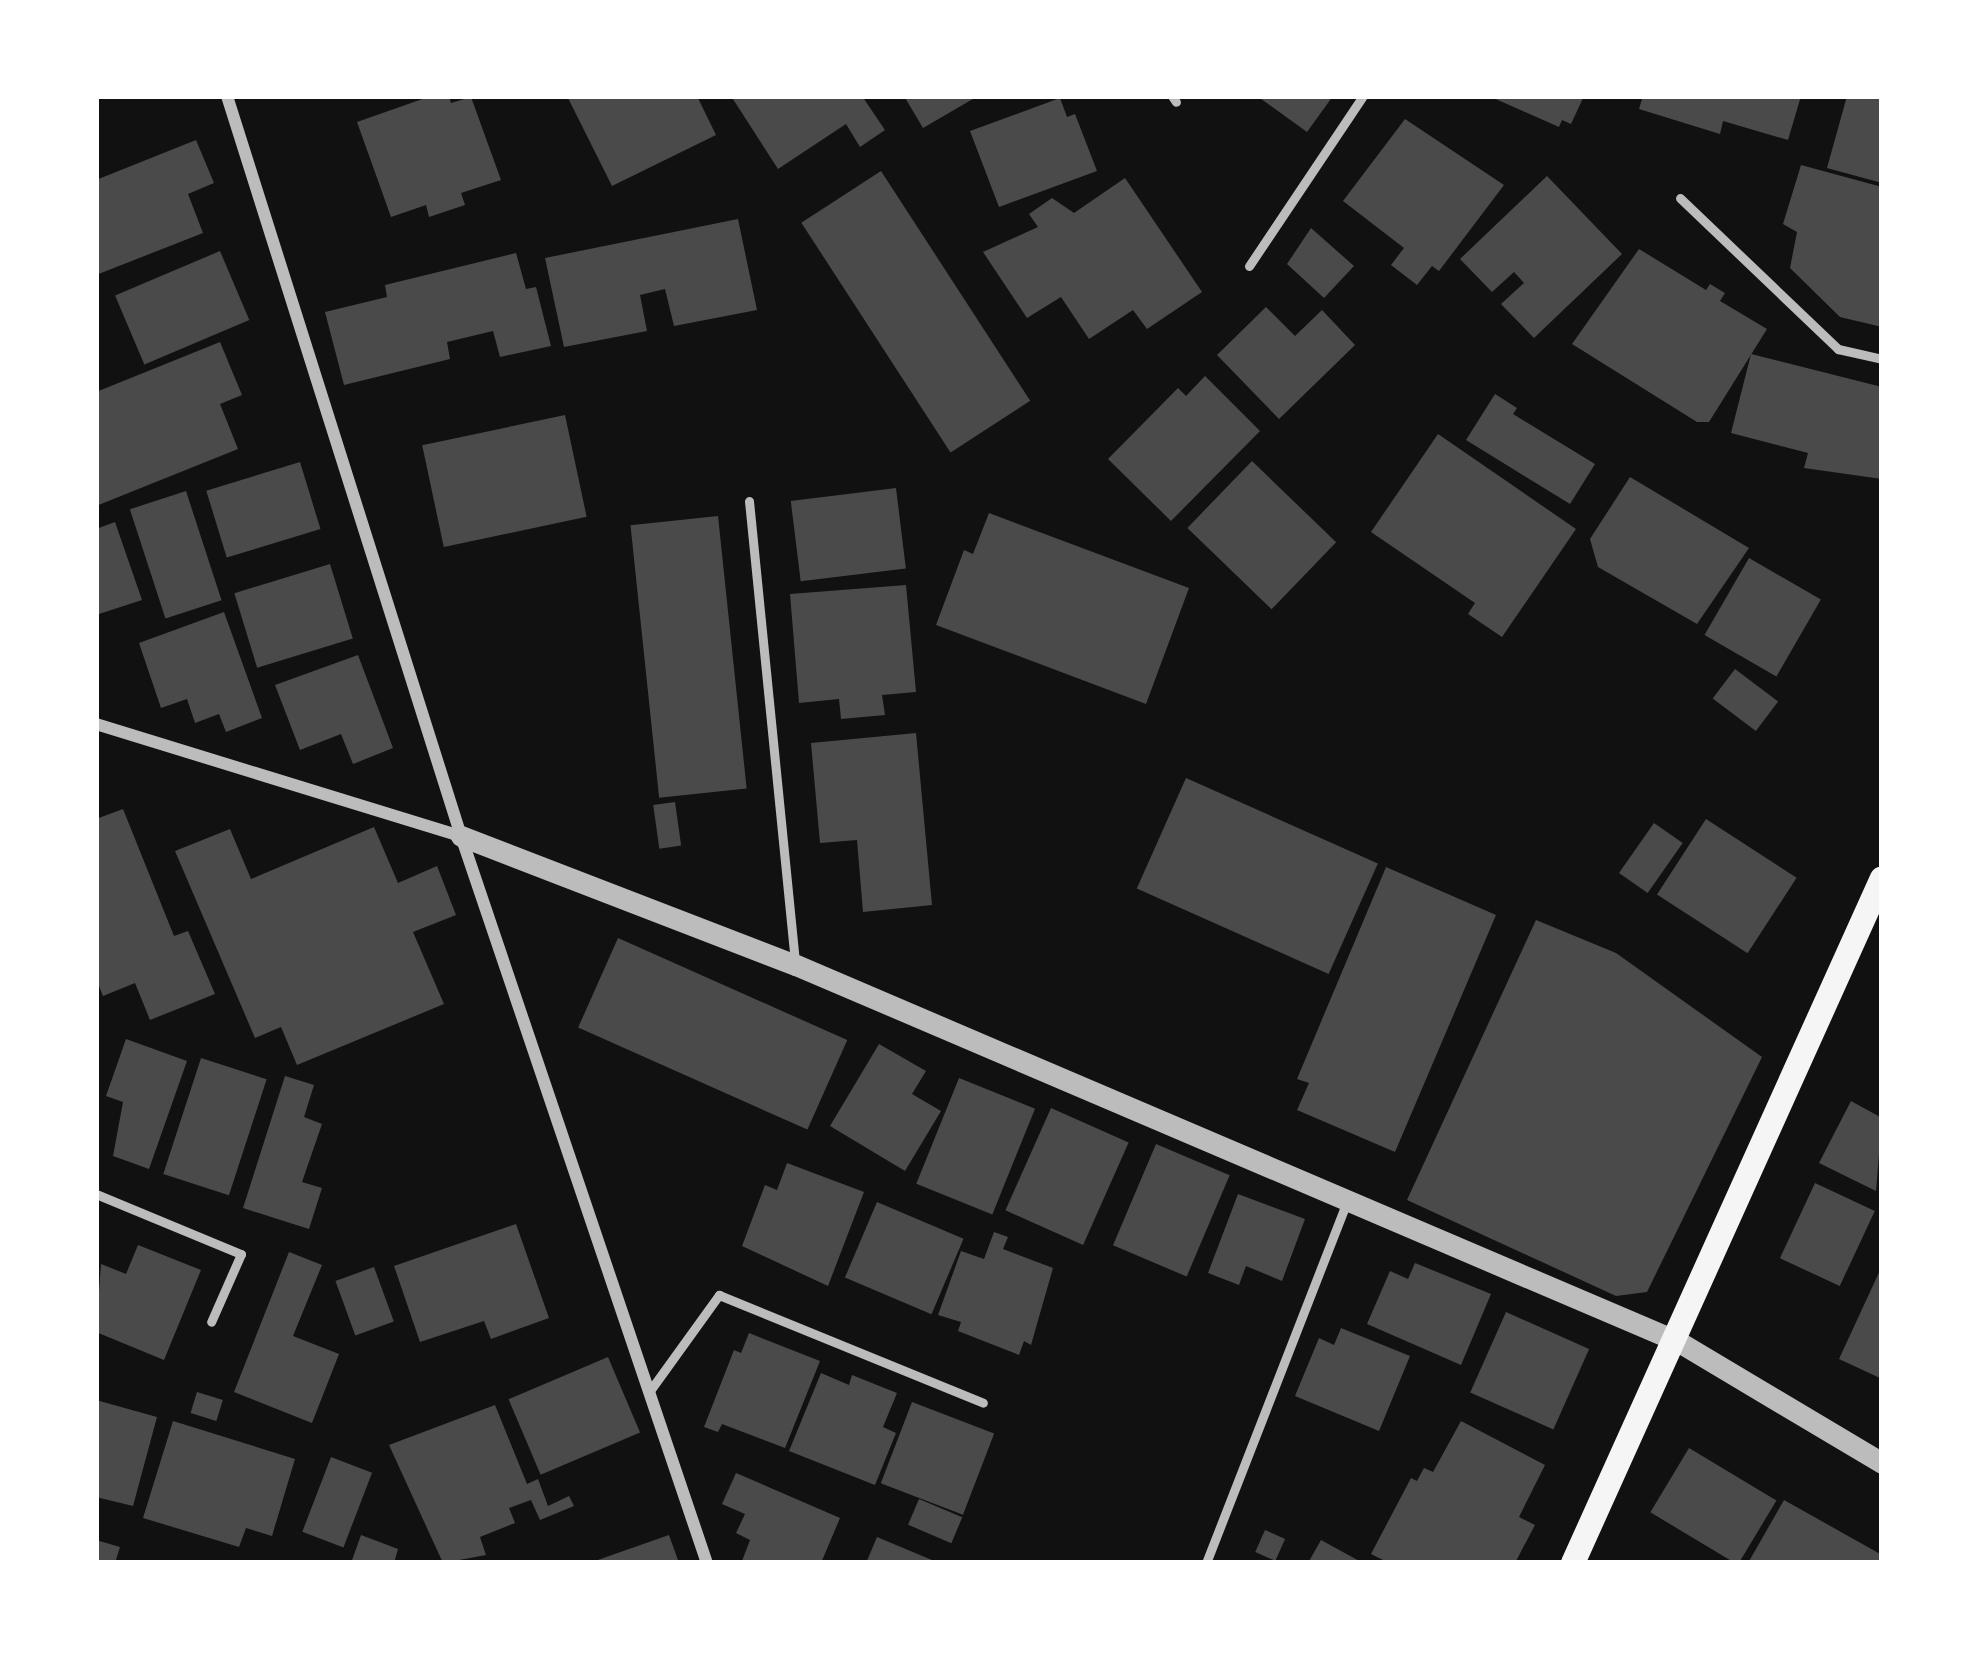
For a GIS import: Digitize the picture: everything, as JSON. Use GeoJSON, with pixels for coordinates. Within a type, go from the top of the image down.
{"type":"FeatureCollection","features":[{"type":"Feature","properties":{"kind":"main road"},"geometry":{"type":"LineString","coordinates":[[1573,1563],[1679,1342],[1882,878]]}},
{"type":"Feature","properties":{"kind":"street"},"geometry":{"type":"LineString","coordinates":[[227,96],[461,836],[707,1563]]}},
{"type":"Feature","properties":{"kind":"street"},"geometry":{"type":"LineString","coordinates":[[96,724],[461,836],[796,965],[1679,1342],[1882,1463]]}},
{"type":"Feature","properties":{"kind":"lane"},"geometry":{"type":"LineString","coordinates":[[1249,266],[1363,96]]}},
{"type":"Feature","properties":{"kind":"lane"},"geometry":{"type":"LineString","coordinates":[[1680,197],[1838,349],[1882,358]]}},
{"type":"Feature","properties":{"kind":"lane"},"geometry":{"type":"LineString","coordinates":[[749,501],[796,965]]}},
{"type":"Feature","properties":{"kind":"lane"},"geometry":{"type":"LineString","coordinates":[[96,1194],[241,1254],[212,1322]]}},
{"type":"Feature","properties":{"kind":"lane"},"geometry":{"type":"LineString","coordinates":[[1206,1563],[1347,1202]]}},
{"type":"Feature","properties":{"kind":"lane"},"geometry":{"type":"LineString","coordinates":[[649,1392],[719,1295],[983,1403]]}},
{"type":"Feature","properties":{"kind":"building"},"geometry":{"type":"Polygon","coordinates":[[[431,96],[449,96],[451,103],[471,97],[501,180],[461,193],[465,205],[429,217],[426,205],[391,217],[357,122],[431,96]]]}},
{"type":"Feature","properties":{"kind":"building"},"geometry":{"type":"Polygon","coordinates":[[[567,96],[697,96],[716,135],[612,186],[567,96]]]}},
{"type":"Feature","properties":{"kind":"building"},"geometry":{"type":"Polygon","coordinates":[[[731,96],[862,96],[885,130],[860,147],[846,124],[778,169],[731,96]]]}},
{"type":"Feature","properties":{"kind":"building"},"geometry":{"type":"Polygon","coordinates":[[[904,96],[978,96],[923,128],[904,96]]]}},
{"type":"Feature","properties":{"kind":"building"},"geometry":{"type":"Polygon","coordinates":[[[1257,96],[1333,96],[1307,132],[1257,96]]]}},
{"type":"Feature","properties":{"kind":"building"},"geometry":{"type":"Polygon","coordinates":[[[1489,96],[1584,96],[1571,124],[1562,120],[1559,127],[1489,96]]]}},
{"type":"Feature","properties":{"kind":"building"},"geometry":{"type":"Polygon","coordinates":[[[1643,96],[1801,96],[1788,140],[1723,121],[1720,134],[1639,109],[1643,96]]]}},
{"type":"Feature","properties":{"kind":"building"},"geometry":{"type":"Polygon","coordinates":[[[1847,96],[1882,96],[1882,183],[1827,168],[1847,96]]]}},
{"type":"Feature","properties":{"kind":"building"},"geometry":{"type":"Polygon","coordinates":[[[1060,98],[1067,117],[1075,114],[1097,171],[999,207],[970,131],[1060,98]]]}},
{"type":"Feature","properties":{"kind":"building"},"geometry":{"type":"Polygon","coordinates":[[[1405,119],[1504,185],[1439,271],[1432,266],[1417,285],[1391,265],[1404,248],[1343,201],[1405,119]]]}},
{"type":"Feature","properties":{"kind":"building"},"geometry":{"type":"Polygon","coordinates":[[[196,140],[214,183],[188,194],[203,233],[96,275],[96,180],[196,140]]]}},
{"type":"Feature","properties":{"kind":"building"},"geometry":{"type":"Polygon","coordinates":[[[1801,165],[1882,187],[1882,327],[1840,317],[1790,268],[1797,232],[1783,224],[1801,165]]]}},
{"type":"Feature","properties":{"kind":"building"},"geometry":{"type":"Polygon","coordinates":[[[881,171],[1030,401],[951,453],[801,223],[881,171]]]}},
{"type":"Feature","properties":{"kind":"building"},"geometry":{"type":"Polygon","coordinates":[[[1547,176],[1622,254],[1534,338],[1501,304],[1524,283],[1514,272],[1492,292],[1460,259],[1547,176]]]}},
{"type":"Feature","properties":{"kind":"building"},"geometry":{"type":"Polygon","coordinates":[[[1125,178],[1202,292],[1147,329],[1133,310],[1089,339],[1061,297],[1027,318],[983,252],[1038,227],[1029,214],[1052,198],[1074,213],[1125,178]]]}},
{"type":"Feature","properties":{"kind":"building"},"geometry":{"type":"Polygon","coordinates":[[[738,219],[757,310],[674,326],[665,289],[640,295],[647,331],[564,347],[545,258],[738,219]]]}},
{"type":"Feature","properties":{"kind":"building"},"geometry":{"type":"Polygon","coordinates":[[[1311,228],[1354,266],[1324,298],[1287,264],[1311,228]]]}},
{"type":"Feature","properties":{"kind":"building"},"geometry":{"type":"Polygon","coordinates":[[[1639,249],[1706,290],[1710,284],[1725,293],[1720,301],[1767,329],[1709,422],[1697,422],[1572,344],[1639,249]]]}},
{"type":"Feature","properties":{"kind":"building"},"geometry":{"type":"Polygon","coordinates":[[[220,251],[249,320],[144,365],[115,296],[220,251]]]}},
{"type":"Feature","properties":{"kind":"building"},"geometry":{"type":"Polygon","coordinates":[[[516,253],[526,289],[536,287],[551,346],[500,357],[493,331],[447,342],[450,359],[344,385],[325,312],[387,297],[385,285],[516,253]]]}},
{"type":"Feature","properties":{"kind":"building"},"geometry":{"type":"Polygon","coordinates":[[[1266,307],[1295,336],[1322,310],[1355,345],[1279,419],[1217,355],[1266,307]]]}},
{"type":"Feature","properties":{"kind":"building"},"geometry":{"type":"Polygon","coordinates":[[[220,342],[242,395],[220,404],[238,449],[96,506],[96,392],[220,342]]]}},
{"type":"Feature","properties":{"kind":"building"},"geometry":{"type":"Polygon","coordinates":[[[1751,354],[1882,387],[1882,479],[1804,468],[1808,453],[1731,433],[1751,354]]]}},
{"type":"Feature","properties":{"kind":"building"},"geometry":{"type":"Polygon","coordinates":[[[1205,376],[1260,431],[1171,521],[1108,459],[1178,388],[1186,396],[1205,376]]]}},
{"type":"Feature","properties":{"kind":"building"},"geometry":{"type":"Polygon","coordinates":[[[1495,394],[1517,408],[1513,414],[1595,464],[1570,504],[1466,440],[1495,394]]]}},
{"type":"Feature","properties":{"kind":"building"},"geometry":{"type":"Polygon","coordinates":[[[565,415],[587,517],[444,547],[422,445],[565,415]]]}},
{"type":"Feature","properties":{"kind":"building"},"geometry":{"type":"Polygon","coordinates":[[[1438,434],[1576,529],[1502,637],[1468,614],[1475,603],[1371,532],[1438,434]]]}},
{"type":"Feature","properties":{"kind":"building"},"geometry":{"type":"Polygon","coordinates":[[[1252,461],[1336,542],[1272,609],[1187,528],[1252,461]]]}},
{"type":"Feature","properties":{"kind":"building"},"geometry":{"type":"Polygon","coordinates":[[[300,462],[320,529],[227,558],[206,491],[300,462]]]}},
{"type":"Feature","properties":{"kind":"building"},"geometry":{"type":"Polygon","coordinates":[[[1630,477],[1749,548],[1697,624],[1598,567],[1590,539],[1630,477]]]}},
{"type":"Feature","properties":{"kind":"building"},"geometry":{"type":"Polygon","coordinates":[[[896,488],[906,568],[801,581],[791,501],[896,488]]]}},
{"type":"Feature","properties":{"kind":"building"},"geometry":{"type":"Polygon","coordinates":[[[186,491],[222,600],[165,619],[130,509],[186,491]]]}},
{"type":"Feature","properties":{"kind":"building"},"geometry":{"type":"Polygon","coordinates":[[[989,513],[1189,588],[1146,704],[936,625],[964,550],[973,554],[989,513]]]}},
{"type":"Feature","properties":{"kind":"building"},"geometry":{"type":"Polygon","coordinates":[[[718,516],[747,788],[659,798],[630,525],[718,516]]]}},
{"type":"Feature","properties":{"kind":"building"},"geometry":{"type":"Polygon","coordinates":[[[115,522],[142,600],[96,615],[96,529],[115,522]]]}},
{"type":"Feature","properties":{"kind":"building"},"geometry":{"type":"Polygon","coordinates":[[[1749,558],[1821,600],[1776,677],[1704,635],[1749,558]]]}},
{"type":"Feature","properties":{"kind":"building"},"geometry":{"type":"Polygon","coordinates":[[[330,564],[353,639],[257,668],[234,593],[330,564]]]}},
{"type":"Feature","properties":{"kind":"building"},"geometry":{"type":"Polygon","coordinates":[[[906,585],[916,692],[882,695],[885,715],[841,719],[839,699],[799,703],[790,594],[906,585]]]}},
{"type":"Feature","properties":{"kind":"building"},"geometry":{"type":"Polygon","coordinates":[[[224,612],[262,718],[226,732],[219,714],[195,723],[187,699],[161,708],[139,643],[224,612]]]}},
{"type":"Feature","properties":{"kind":"building"},"geometry":{"type":"Polygon","coordinates":[[[358,655],[393,748],[353,764],[341,734],[300,750],[275,685],[358,655]]]}},
{"type":"Feature","properties":{"kind":"building"},"geometry":{"type":"Polygon","coordinates":[[[1735,669],[1778,701],[1756,731],[1713,699],[1735,669]]]}},
{"type":"Feature","properties":{"kind":"building"},"geometry":{"type":"Polygon","coordinates":[[[916,733],[932,905],[863,912],[857,840],[820,843],[811,743],[916,733]]]}},
{"type":"Feature","properties":{"kind":"building"},"geometry":{"type":"Polygon","coordinates":[[[1186,778],[1378,863],[1329,974],[1137,889],[1186,778]]]}},
{"type":"Feature","properties":{"kind":"building"},"geometry":{"type":"Polygon","coordinates":[[[675,802],[681,846],[659,849],[653,805],[675,802]]]}},
{"type":"Feature","properties":{"kind":"building"},"geometry":{"type":"Polygon","coordinates":[[[123,809],[174,936],[188,931],[215,994],[150,1020],[135,983],[103,996],[96,979],[96,819],[123,809]]]}},
{"type":"Feature","properties":{"kind":"building"},"geometry":{"type":"Polygon","coordinates":[[[1706,819],[1797,878],[1748,953],[1657,894],[1706,819]]]}},
{"type":"Feature","properties":{"kind":"building"},"geometry":{"type":"Polygon","coordinates":[[[1654,823],[1683,843],[1648,893],[1619,873],[1654,823]]]}},
{"type":"Feature","properties":{"kind":"building"},"geometry":{"type":"Polygon","coordinates":[[[374,827],[398,883],[437,866],[456,915],[413,932],[444,1004],[297,1065],[281,1027],[255,1038],[175,851],[230,829],[251,879],[374,827]]]}},
{"type":"Feature","properties":{"kind":"building"},"geometry":{"type":"Polygon","coordinates":[[[1386,867],[1496,915],[1395,1152],[1297,1110],[1309,1083],[1297,1079],[1386,867]]]}},
{"type":"Feature","properties":{"kind":"building"},"geometry":{"type":"Polygon","coordinates":[[[1536,920],[1616,953],[1762,1057],[1647,1292],[1616,1296],[1407,1200],[1536,920]]]}},
{"type":"Feature","properties":{"kind":"building"},"geometry":{"type":"Polygon","coordinates":[[[618,938],[847,1040],[807,1130],[578,1028],[618,938]]]}},
{"type":"Feature","properties":{"kind":"building"},"geometry":{"type":"Polygon","coordinates":[[[126,1039],[187,1061],[149,1169],[113,1156],[123,1102],[106,1096],[126,1039]]]}},
{"type":"Feature","properties":{"kind":"building"},"geometry":{"type":"Polygon","coordinates":[[[879,1044],[926,1071],[912,1094],[941,1111],[905,1171],[830,1126],[879,1044]]]}},
{"type":"Feature","properties":{"kind":"building"},"geometry":{"type":"Polygon","coordinates":[[[201,1058],[267,1079],[229,1195],[163,1174],[201,1058]]]}},
{"type":"Feature","properties":{"kind":"building"},"geometry":{"type":"Polygon","coordinates":[[[285,1076],[314,1085],[304,1117],[322,1124],[302,1182],[322,1188],[309,1229],[243,1208],[285,1076]]]}},
{"type":"Feature","properties":{"kind":"building"},"geometry":{"type":"Polygon","coordinates":[[[959,1078],[1035,1109],[992,1214],[916,1184],[959,1078]]]}},
{"type":"Feature","properties":{"kind":"building"},"geometry":{"type":"Polygon","coordinates":[[[1851,1101],[1882,1118],[1876,1191],[1819,1163],[1851,1101]]]}},
{"type":"Feature","properties":{"kind":"building"},"geometry":{"type":"Polygon","coordinates":[[[1051,1108],[1129,1143],[1083,1245],[1005,1210],[1051,1108]]]}},
{"type":"Feature","properties":{"kind":"building"},"geometry":{"type":"Polygon","coordinates":[[[1156,1144],[1230,1175],[1187,1277],[1113,1245],[1156,1144]]]}},
{"type":"Feature","properties":{"kind":"building"},"geometry":{"type":"Polygon","coordinates":[[[787,1163],[864,1192],[828,1286],[742,1246],[765,1185],[777,1190],[787,1163]]]}},
{"type":"Feature","properties":{"kind":"building"},"geometry":{"type":"Polygon","coordinates":[[[1815,1183],[1875,1211],[1840,1286],[1780,1258],[1815,1183]]]}},
{"type":"Feature","properties":{"kind":"building"},"geometry":{"type":"Polygon","coordinates":[[[1238,1194],[1305,1219],[1282,1281],[1246,1266],[1239,1285],[1208,1273],[1238,1194]]]}},
{"type":"Feature","properties":{"kind":"building"},"geometry":{"type":"Polygon","coordinates":[[[877,1202],[964,1239],[931,1314],[845,1277],[877,1202]]]}},
{"type":"Feature","properties":{"kind":"building"},"geometry":{"type":"Polygon","coordinates":[[[516,1224],[549,1318],[491,1339],[484,1321],[420,1342],[394,1266],[516,1224]]]}},
{"type":"Feature","properties":{"kind":"building"},"geometry":{"type":"Polygon","coordinates":[[[994,1232],[1008,1237],[1003,1249],[1053,1268],[1031,1345],[1024,1341],[1019,1355],[958,1331],[961,1322],[938,1315],[961,1251],[984,1259],[994,1232]]]}},
{"type":"Feature","properties":{"kind":"building"},"geometry":{"type":"Polygon","coordinates":[[[138,1245],[201,1270],[164,1360],[96,1332],[101,1264],[126,1274],[138,1245]]]}},
{"type":"Feature","properties":{"kind":"building"},"geometry":{"type":"Polygon","coordinates":[[[289,1252],[322,1265],[293,1336],[339,1354],[312,1423],[234,1392],[289,1252]]]}},
{"type":"Feature","properties":{"kind":"building"},"geometry":{"type":"Polygon","coordinates":[[[1415,1263],[1491,1294],[1461,1365],[1367,1324],[1390,1271],[1408,1279],[1415,1263]]]}},
{"type":"Feature","properties":{"kind":"building"},"geometry":{"type":"Polygon","coordinates":[[[1882,1266],[1882,1379],[1839,1359],[1882,1266]]]}},
{"type":"Feature","properties":{"kind":"building"},"geometry":{"type":"Polygon","coordinates":[[[374,1267],[394,1322],[355,1336],[335,1281],[374,1267]]]}},
{"type":"Feature","properties":{"kind":"building"},"geometry":{"type":"Polygon","coordinates":[[[1506,1312],[1589,1349],[1553,1429],[1470,1392],[1506,1312]]]}},
{"type":"Feature","properties":{"kind":"building"},"geometry":{"type":"Polygon","coordinates":[[[1341,1328],[1410,1356],[1379,1431],[1295,1396],[1319,1338],[1334,1345],[1341,1328]]]}},
{"type":"Feature","properties":{"kind":"building"},"geometry":{"type":"Polygon","coordinates":[[[749,1333],[820,1361],[785,1448],[722,1424],[718,1432],[704,1427],[734,1350],[741,1353],[749,1333]]]}},
{"type":"Feature","properties":{"kind":"building"},"geometry":{"type":"Polygon","coordinates":[[[608,1357],[640,1432],[541,1475],[509,1399],[608,1357]]]}},
{"type":"Feature","properties":{"kind":"building"},"geometry":{"type":"Polygon","coordinates":[[[821,1373],[849,1385],[852,1375],[897,1393],[883,1427],[896,1433],[875,1485],[789,1451],[821,1373]]]}},
{"type":"Feature","properties":{"kind":"building"},"geometry":{"type":"Polygon","coordinates":[[[197,1392],[223,1400],[216,1421],[191,1413],[197,1392]]]}},
{"type":"Feature","properties":{"kind":"building"},"geometry":{"type":"Polygon","coordinates":[[[96,1400],[157,1417],[133,1506],[96,1497],[96,1400]]]}},
{"type":"Feature","properties":{"kind":"building"},"geometry":{"type":"Polygon","coordinates":[[[912,1402],[994,1434],[963,1515],[881,1483],[912,1402]]]}},
{"type":"Feature","properties":{"kind":"building"},"geometry":{"type":"Polygon","coordinates":[[[495,1405],[527,1484],[538,1479],[548,1506],[569,1496],[574,1506],[540,1520],[531,1500],[509,1508],[515,1523],[480,1537],[486,1555],[443,1563],[389,1445],[495,1405]]]}},
{"type":"Feature","properties":{"kind":"building"},"geometry":{"type":"Polygon","coordinates":[[[173,1421],[295,1459],[272,1536],[246,1528],[239,1547],[143,1518],[173,1421]]]}},
{"type":"Feature","properties":{"kind":"building"},"geometry":{"type":"Polygon","coordinates":[[[1461,1421],[1545,1465],[1519,1517],[1535,1525],[1515,1563],[1389,1563],[1371,1554],[1411,1478],[1417,1481],[1424,1468],[1433,1472],[1461,1421]]]}},
{"type":"Feature","properties":{"kind":"building"},"geometry":{"type":"Polygon","coordinates":[[[1689,1448],[1776,1501],[1739,1563],[1650,1512],[1689,1448]]]}},
{"type":"Feature","properties":{"kind":"building"},"geometry":{"type":"Polygon","coordinates":[[[331,1457],[372,1473],[343,1547],[302,1532],[331,1457]]]}},
{"type":"Feature","properties":{"kind":"building"},"geometry":{"type":"Polygon","coordinates":[[[736,1473],[840,1518],[821,1563],[742,1561],[750,1540],[736,1533],[745,1514],[722,1504],[736,1473]]]}},
{"type":"Feature","properties":{"kind":"building"},"geometry":{"type":"Polygon","coordinates":[[[919,1499],[962,1517],[951,1543],[908,1525],[919,1499]]]}},
{"type":"Feature","properties":{"kind":"building"},"geometry":{"type":"Polygon","coordinates":[[[1784,1500],[1882,1555],[1882,1563],[1748,1563],[1784,1500]]]}},
{"type":"Feature","properties":{"kind":"building"},"geometry":{"type":"Polygon","coordinates":[[[1265,1530],[1285,1539],[1275,1561],[1255,1552],[1265,1530]]]}},
{"type":"Feature","properties":{"kind":"building"},"geometry":{"type":"Polygon","coordinates":[[[361,1535],[398,1549],[394,1563],[351,1563],[361,1535]]]}},
{"type":"Feature","properties":{"kind":"building"},"geometry":{"type":"Polygon","coordinates":[[[669,1535],[679,1563],[592,1563],[592,1562],[669,1535]]]}},
{"type":"Feature","properties":{"kind":"building"},"geometry":{"type":"Polygon","coordinates":[[[877,1537],[939,1563],[866,1563],[877,1537]]]}},
{"type":"Feature","properties":{"kind":"building"},"geometry":{"type":"Polygon","coordinates":[[[96,1540],[120,1547],[115,1563],[96,1563],[96,1540]]]}},
{"type":"Feature","properties":{"kind":"building"},"geometry":{"type":"Polygon","coordinates":[[[1321,1540],[1363,1563],[1308,1563],[1321,1540]]]}}]}
